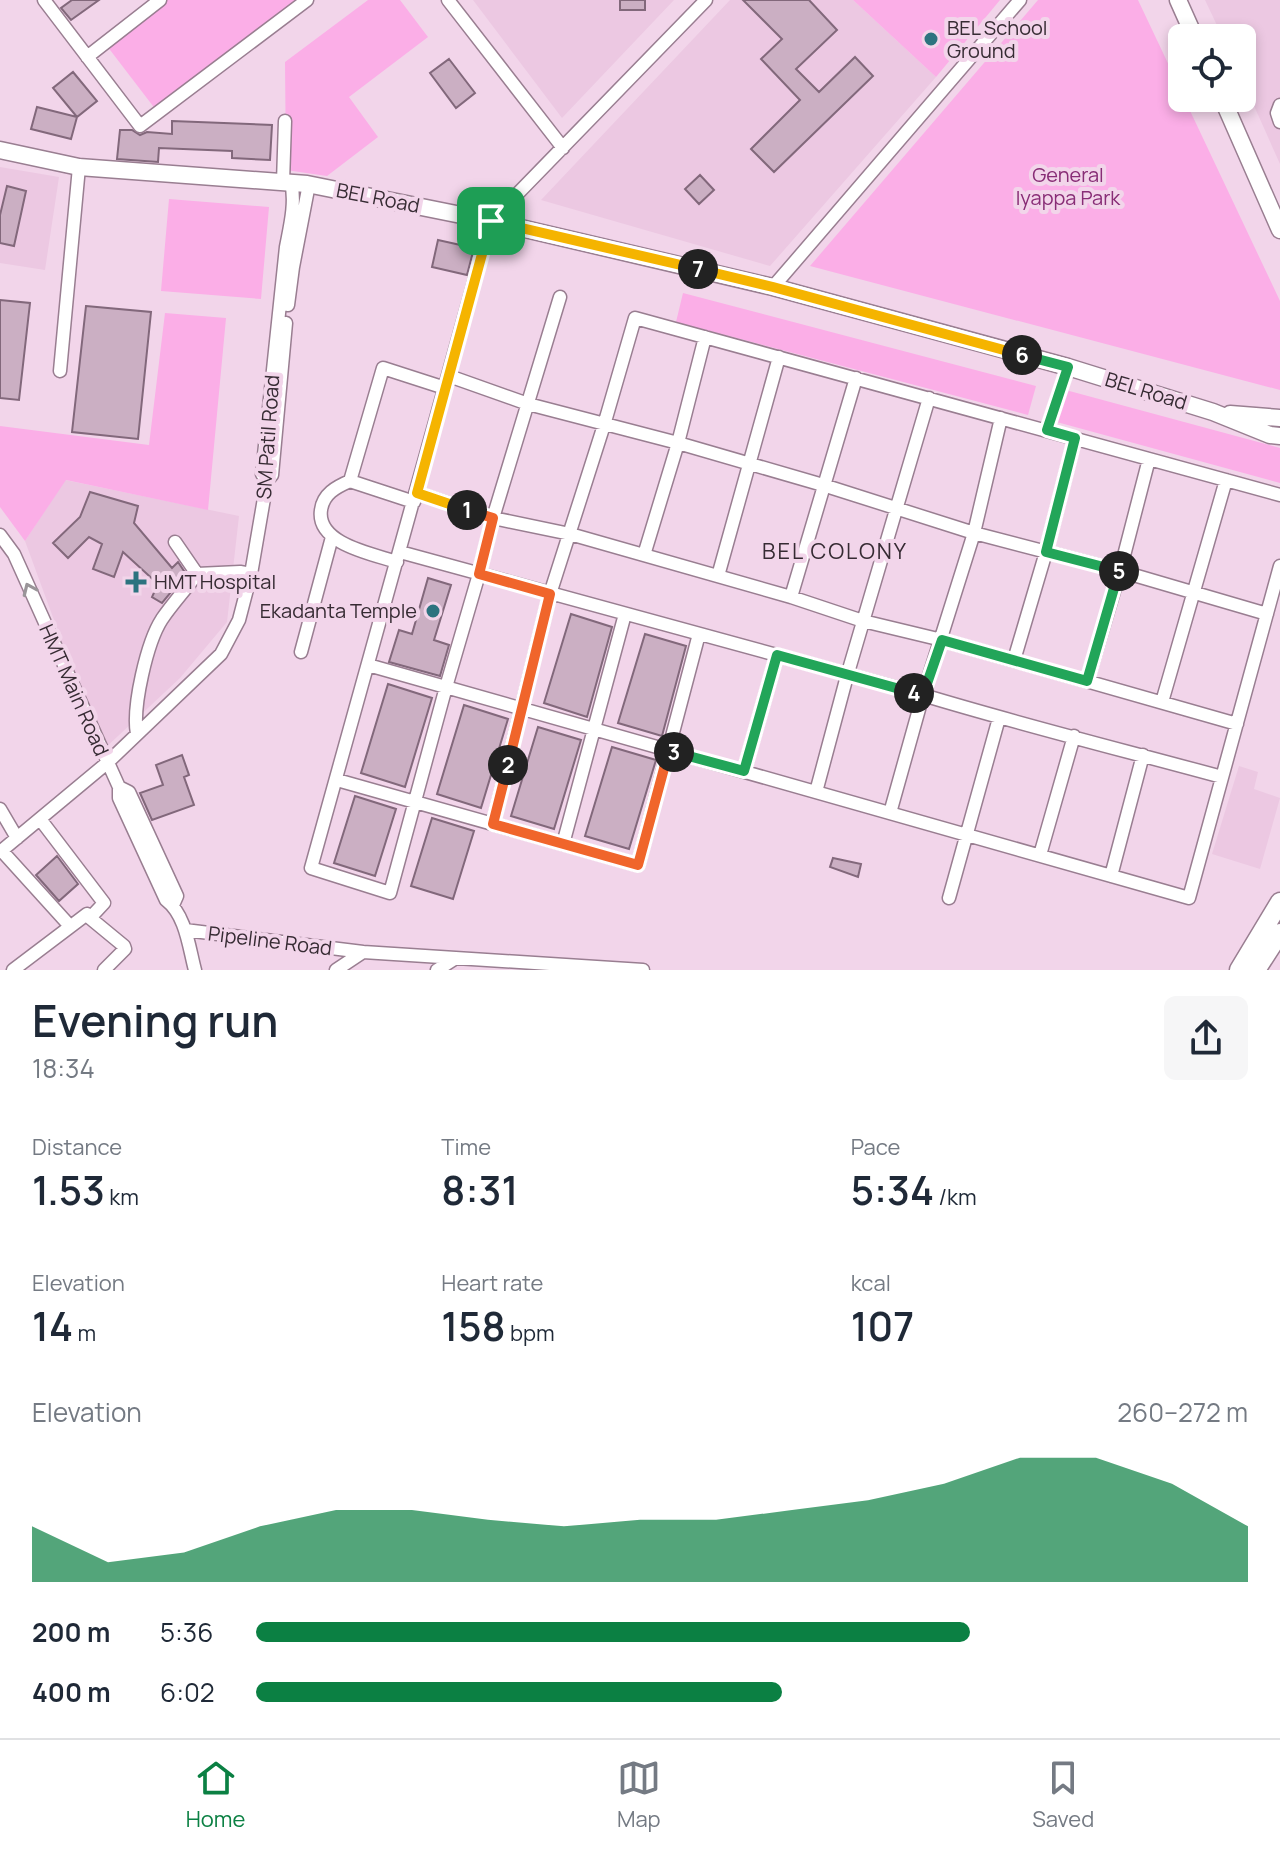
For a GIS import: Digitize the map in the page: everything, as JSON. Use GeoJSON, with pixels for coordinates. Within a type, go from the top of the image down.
{"type":"FeatureCollection","features":[{"type":"Feature","properties":{"kind":"highway"},"geometry":{"type":"LineString","coordinates":[[1239,970],[1280,902]]}},
{"type":"Feature","properties":{"kind":"highway"},"geometry":{"type":"LineString","coordinates":[[1256,970],[1280,933]]}},
{"type":"Feature","properties":{"kind":"main road"},"geometry":{"type":"LineString","coordinates":[[1184,1],[1191,24]]}},
{"type":"Feature","properties":{"kind":"main road"},"geometry":{"type":"LineString","coordinates":[[1184,1],[1198,24]]}},
{"type":"Feature","properties":{"kind":"main road"},"geometry":{"type":"LineString","coordinates":[[1228,112],[1280,230]]}},
{"type":"Feature","properties":{"kind":"main road"},"geometry":{"type":"LineString","coordinates":[[1238,112],[1280,208]]}},
{"type":"Feature","properties":{"kind":"main road","name":"BEL Road"},"geometry":{"type":"LineString","coordinates":[[0,150],[79,167],[309,184],[491,221],[773,287],[1068,367],[1280,436]]}},
{"type":"Feature","properties":{"kind":"main road","name":"BEL Road"},"geometry":{"type":"LineString","coordinates":[[1213,412],[1280,418]]}},
{"type":"Feature","properties":{"kind":"street"},"geometry":{"type":"LineString","coordinates":[[44,0],[140,126],[307,0]]}},
{"type":"Feature","properties":{"kind":"street"},"geometry":{"type":"LineString","coordinates":[[87,57],[160,0]]}},
{"type":"Feature","properties":{"kind":"street"},"geometry":{"type":"LineString","coordinates":[[448,0],[563,148]]}},
{"type":"Feature","properties":{"kind":"street"},"geometry":{"type":"LineString","coordinates":[[560,297],[493,518],[390,893],[311,868],[491,221],[706,0]]}},
{"type":"Feature","properties":{"kind":"street"},"geometry":{"type":"LineString","coordinates":[[773,287],[1020,0]]}},
{"type":"Feature","properties":{"kind":"street"},"geometry":{"type":"LineString","coordinates":[[1280,106],[1277,113],[1280,122]]}},
{"type":"Feature","properties":{"kind":"street","name":"SM Patil Road"},"geometry":{"type":"LineString","coordinates":[[107,763],[221,654],[239,620],[251,574],[267,481],[262,474],[292,214],[293,190],[287,182],[285,121]]}},
{"type":"Feature","properties":{"kind":"street"},"geometry":{"type":"LineString","coordinates":[[60,371],[79,167]]}},
{"type":"Feature","properties":{"kind":"street"},"geometry":{"type":"LineString","coordinates":[[267,481],[272,475],[293,267],[309,184]]}},
{"type":"Feature","properties":{"kind":"street"},"geometry":{"type":"LineString","coordinates":[[493,824],[550,594],[635,318],[1280,495]]}},
{"type":"Feature","properties":{"kind":"street"},"geometry":{"type":"LineString","coordinates":[[644,555],[678,443],[705,337]]}},
{"type":"Feature","properties":{"kind":"street"},"geometry":{"type":"LineString","coordinates":[[718,576],[779,357]]}},
{"type":"Feature","properties":{"kind":"street"},"geometry":{"type":"LineString","coordinates":[[1047,430],[1068,367]]}},
{"type":"Feature","properties":{"kind":"street"},"geometry":{"type":"LineString","coordinates":[[350,481],[383,368],[678,443],[974,533],[1267,614]]}},
{"type":"Feature","properties":{"kind":"street"},"geometry":{"type":"LineString","coordinates":[[791,597],[856,378]]}},
{"type":"Feature","properties":{"kind":"street"},"geometry":{"type":"LineString","coordinates":[[816,792],[929,398]]}},
{"type":"Feature","properties":{"kind":"street"},"geometry":{"type":"LineString","coordinates":[[890,813],[974,533],[1001,418]]}},
{"type":"Feature","properties":{"kind":"street"},"geometry":{"type":"LineString","coordinates":[[1014,660],[1075,438]]}},
{"type":"Feature","properties":{"kind":"street"},"geometry":{"type":"LineString","coordinates":[[1087,681],[1149,459]]}},
{"type":"Feature","properties":{"kind":"street"},"geometry":{"type":"LineString","coordinates":[[1162,702],[1226,480]]}},
{"type":"Feature","properties":{"kind":"street"},"geometry":{"type":"LineString","coordinates":[[1222,777],[479,574],[398,557],[332,537],[323,527],[321,512],[325,497],[336,487],[350,481],[493,518],[570,534],[791,597],[863,621],[942,640],[1237,724]]}},
{"type":"Feature","properties":{"kind":"street","name":"HMT Main Road"},"geometry":{"type":"LineString","coordinates":[[0,535],[14,554],[107,763],[1,851]]}},
{"type":"Feature","properties":{"kind":"street"},"geometry":{"type":"LineString","coordinates":[[301,652],[332,537]]}},
{"type":"Feature","properties":{"kind":"street"},"geometry":{"type":"LineString","coordinates":[[175,542],[197,574]]}},
{"type":"Feature","properties":{"kind":"street"},"geometry":{"type":"LineString","coordinates":[[368,665],[1189,898],[1280,566]]}},
{"type":"Feature","properties":{"kind":"street"},"geometry":{"type":"LineString","coordinates":[[137,734],[135,721],[146,659],[160,621],[197,574],[251,574]]}},
{"type":"Feature","properties":{"kind":"street"},"geometry":{"type":"LineString","coordinates":[[563,844],[625,614]]}},
{"type":"Feature","properties":{"kind":"street"},"geometry":{"type":"LineString","coordinates":[[337,780],[638,865],[699,634]]}},
{"type":"Feature","properties":{"kind":"street"},"geometry":{"type":"LineString","coordinates":[[744,771],[777,655]]}},
{"type":"Feature","properties":{"kind":"street"},"geometry":{"type":"LineString","coordinates":[[949,898],[999,718]]}},
{"type":"Feature","properties":{"kind":"street"},"geometry":{"type":"LineString","coordinates":[[1040,855],[1074,736]]}},
{"type":"Feature","properties":{"kind":"street"},"geometry":{"type":"LineString","coordinates":[[1111,876],[1143,755]]}},
{"type":"Feature","properties":{"kind":"street"},"geometry":{"type":"LineString","coordinates":[[107,763],[119,787],[119,798],[166,900],[173,905],[185,930],[195,970]]}},
{"type":"Feature","properties":{"kind":"street"},"geometry":{"type":"LineString","coordinates":[[0,809],[17,838]]}},
{"type":"Feature","properties":{"kind":"street"},"geometry":{"type":"LineString","coordinates":[[40,819],[104,903],[90,918]]}},
{"type":"Feature","properties":{"kind":"street"},"geometry":{"type":"LineString","coordinates":[[1,851],[69,925]]}},
{"type":"Feature","properties":{"kind":"street"},"geometry":{"type":"LineString","coordinates":[[13,970],[30,965],[69,925],[87,914],[125,949],[104,970]]}},
{"type":"Feature","properties":{"kind":"street","name":"Pipeline Road"},"geometry":{"type":"LineString","coordinates":[[185,930],[363,952],[566,968],[643,970]]}},
{"type":"Feature","properties":{"kind":"street"},"geometry":{"type":"LineString","coordinates":[[336,970],[363,952]]}},
{"type":"Feature","properties":{"kind":"street"},"geometry":{"type":"LineString","coordinates":[[437,970],[456,958]]}},
{"type":"Feature","properties":{"kind":"shaded area"},"geometry":{"type":"Polygon","coordinates":[[[473,0],[674,0],[562,118],[473,0]]]}},
{"type":"Feature","properties":{"kind":"shaded area"},"geometry":{"type":"Polygon","coordinates":[[[730,0],[853,0],[936,77],[770,266],[541,200],[730,0]]]}},
{"type":"Feature","properties":{"kind":"shaded area"},"geometry":{"type":"Polygon","coordinates":[[[1205,0],[1280,0],[1280,164],[1256,110],[1256,24],[1216,24],[1205,0]]]}},
{"type":"Feature","properties":{"kind":"shaded area"},"geometry":{"type":"Polygon","coordinates":[[[0,167],[59,177],[45,270],[0,263],[0,167]]]}},
{"type":"Feature","properties":{"kind":"shaded area","name":"HMT Hospital"},"geometry":{"type":"Polygon","coordinates":[[[65,480],[239,516],[227,622],[180,678],[102,751],[25,541],[65,480]]]}},
{"type":"Feature","properties":{"kind":"shaded area"},"geometry":{"type":"Polygon","coordinates":[[[1239,766],[1258,772],[1254,789],[1280,798],[1260,869],[1212,854],[1239,766]]]}},
{"type":"Feature","properties":{"kind":"green space"},"geometry":{"type":"Polygon","coordinates":[[[167,0],[299,0],[156,110],[107,46],[167,0]]]}},
{"type":"Feature","properties":{"kind":"green space"},"geometry":{"type":"Polygon","coordinates":[[[368,0],[400,0],[428,37],[349,97],[378,137],[327,176],[286,170],[285,62],[368,0]]]}},
{"type":"Feature","properties":{"kind":"green space","name":"BEL School Ground"},"geometry":{"type":"Polygon","coordinates":[[[853,0],[1000,0],[936,77],[853,0]]]}},
{"type":"Feature","properties":{"kind":"green space","name":"General Iyappa Park"},"geometry":{"type":"Polygon","coordinates":[[[1038,0],[1138,0],[1168,63],[1168,112],[1191,112],[1280,301],[1280,390],[810,266],[1038,0]]]}},
{"type":"Feature","properties":{"kind":"green space"},"geometry":{"type":"Polygon","coordinates":[[[169,199],[269,207],[261,299],[161,291],[169,199]]]}},
{"type":"Feature","properties":{"kind":"green space"},"geometry":{"type":"Polygon","coordinates":[[[683,293],[1036,386],[1028,415],[676,322],[683,293]]]}},
{"type":"Feature","properties":{"kind":"green space"},"geometry":{"type":"Polygon","coordinates":[[[165,313],[226,318],[208,510],[66,480],[25,541],[0,507],[0,426],[149,445],[165,313]]]}},
{"type":"Feature","properties":{"kind":"green space"},"geometry":{"type":"Polygon","coordinates":[[[1062,389],[1280,448],[1280,483],[1053,421],[1062,389]]]}},
{"type":"Feature","properties":{"kind":"building"},"geometry":{"type":"Polygon","coordinates":[[[72,0],[99,0],[71,20],[61,8],[72,0]]]}},
{"type":"Feature","properties":{"kind":"building"},"geometry":{"type":"Polygon","coordinates":[[[620,0],[645,0],[645,10],[620,10],[620,0]]]}},
{"type":"Feature","properties":{"kind":"building"},"geometry":{"type":"Polygon","coordinates":[[[743,0],[809,0],[837,30],[796,69],[819,92],[855,57],[873,76],[774,172],[751,149],[800,100],[761,59],[782,39],[743,0]]]}},
{"type":"Feature","properties":{"kind":"building"},"geometry":{"type":"Polygon","coordinates":[[[449,59],[475,93],[456,108],[430,73],[449,59]]]}},
{"type":"Feature","properties":{"kind":"building"},"geometry":{"type":"Polygon","coordinates":[[[73,72],[97,101],[77,117],[53,88],[73,72]]]}},
{"type":"Feature","properties":{"kind":"building"},"geometry":{"type":"Polygon","coordinates":[[[37,107],[77,117],[71,139],[31,129],[37,107]]]}},
{"type":"Feature","properties":{"kind":"building"},"geometry":{"type":"Polygon","coordinates":[[[172,121],[272,125],[270,160],[232,158],[232,151],[159,148],[158,162],[117,159],[120,130],[132,130],[140,135],[147,132],[172,134],[172,121]]]}},
{"type":"Feature","properties":{"kind":"building"},"geometry":{"type":"Polygon","coordinates":[[[700,175],[714,190],[699,204],[685,189],[700,175]]]}},
{"type":"Feature","properties":{"kind":"building"},"geometry":{"type":"Polygon","coordinates":[[[7,186],[26,191],[14,246],[0,243],[0,215],[7,186]]]}},
{"type":"Feature","properties":{"kind":"building"},"geometry":{"type":"Polygon","coordinates":[[[438,240],[474,248],[467,275],[432,267],[438,240]]]}},
{"type":"Feature","properties":{"kind":"building"},"geometry":{"type":"Polygon","coordinates":[[[0,300],[30,303],[19,400],[0,398],[0,300]]]}},
{"type":"Feature","properties":{"kind":"building"},"geometry":{"type":"Polygon","coordinates":[[[86,306],[151,312],[138,439],[72,432],[86,306]]]}},
{"type":"Feature","properties":{"kind":"building"},"geometry":{"type":"Polygon","coordinates":[[[90,492],[138,506],[134,523],[172,568],[178,562],[186,574],[162,603],[152,597],[158,584],[123,552],[114,577],[93,569],[102,544],[89,537],[68,558],[53,543],[80,517],[90,492]]]}},
{"type":"Feature","properties":{"kind":"building"},"geometry":{"type":"Polygon","coordinates":[[[428,578],[451,585],[434,640],[449,645],[440,676],[389,662],[399,630],[412,634],[428,578]]]}},
{"type":"Feature","properties":{"kind":"building"},"geometry":{"type":"Polygon","coordinates":[[[571,614],[612,627],[587,717],[544,703],[571,614]]]}},
{"type":"Feature","properties":{"kind":"building"},"geometry":{"type":"Polygon","coordinates":[[[645,634],[686,646],[662,736],[618,723],[645,634]]]}},
{"type":"Feature","properties":{"kind":"building"},"geometry":{"type":"Polygon","coordinates":[[[388,684],[432,698],[405,787],[361,773],[388,684]]]}},
{"type":"Feature","properties":{"kind":"building"},"geometry":{"type":"Polygon","coordinates":[[[464,705],[508,719],[481,808],[437,794],[464,705]]]}},
{"type":"Feature","properties":{"kind":"building"},"geometry":{"type":"Polygon","coordinates":[[[538,727],[581,740],[554,829],[511,816],[538,727]]]}},
{"type":"Feature","properties":{"kind":"building"},"geometry":{"type":"Polygon","coordinates":[[[612,747],[656,760],[629,849],[585,836],[612,747]]]}},
{"type":"Feature","properties":{"kind":"building"},"geometry":{"type":"Polygon","coordinates":[[[182,755],[189,775],[184,777],[194,805],[152,820],[140,793],[163,785],[156,765],[182,755]]]}},
{"type":"Feature","properties":{"kind":"building"},"geometry":{"type":"Polygon","coordinates":[[[355,796],[396,809],[375,876],[334,863],[355,796]]]}},
{"type":"Feature","properties":{"kind":"building"},"geometry":{"type":"Polygon","coordinates":[[[432,818],[474,831],[453,899],[411,886],[432,818]]]}},
{"type":"Feature","properties":{"kind":"building"},"geometry":{"type":"Polygon","coordinates":[[[57,856],[78,884],[59,901],[36,875],[57,856]]]}},
{"type":"Feature","properties":{"kind":"building"},"geometry":{"type":"Polygon","coordinates":[[[833,858],[861,864],[858,877],[830,867],[833,858]]]}},
{"type":"Feature","properties":{"kind":"place","name":"BEL School Ground"},"geometry":{"type":"Point","coordinates":[931,39]}},
{"type":"Feature","properties":{"kind":"place","name":"HMT Hospital"},"geometry":{"type":"Point","coordinates":[136,582]}},
{"type":"Feature","properties":{"kind":"place","name":"Ekadanta Temple"},"geometry":{"type":"Point","coordinates":[433,611]}},
{"type":"Feature","properties":{"kind":"district","name":"BEL COLONY"},"geometry":{"type":"Point","coordinates":[835,551]}},
{"type":"Feature","properties":{"kind":"route"},"geometry":{"type":"LineString","coordinates":[[491,221],[773,287],[1068,367],[1047,430],[1075,438],[1046,552],[1120,571],[1087,681],[942,640],[923,695],[777,655],[744,771],[669,750],[638,865],[493,824],[550,594],[479,574],[493,518],[417,493],[491,221]]}}]}
